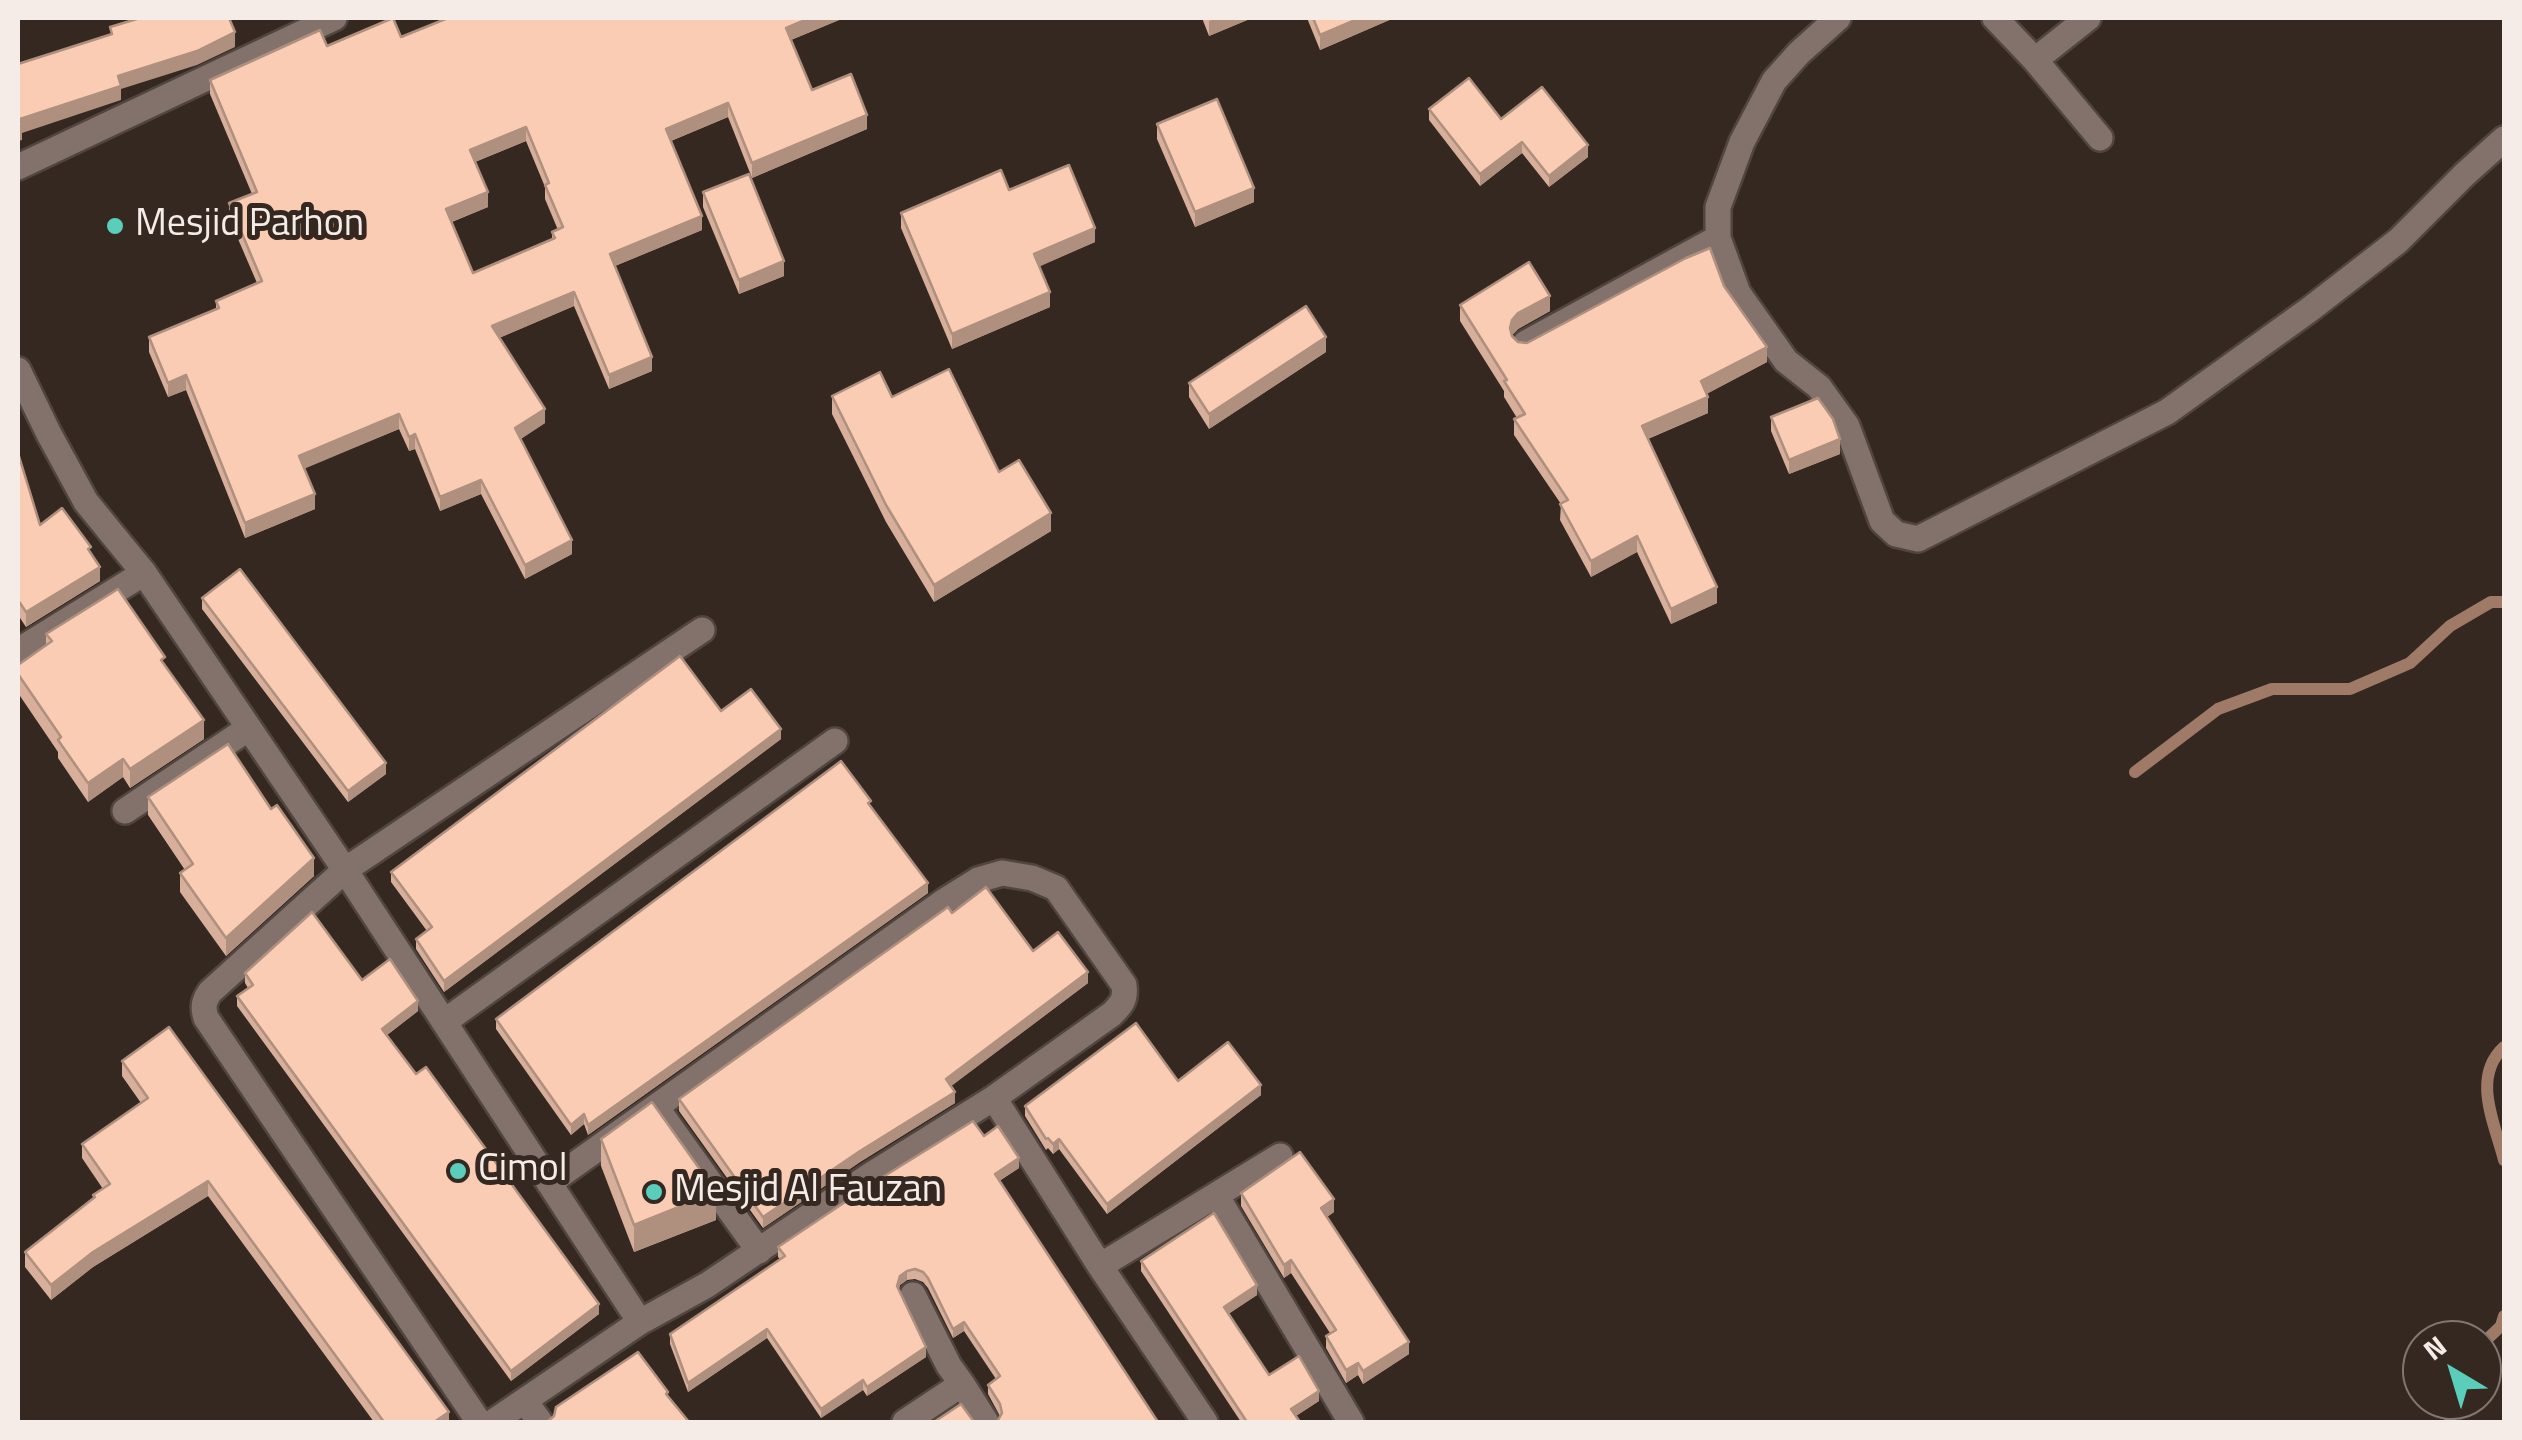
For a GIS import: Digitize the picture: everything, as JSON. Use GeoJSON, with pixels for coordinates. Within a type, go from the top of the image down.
{"type":"FeatureCollection","features":[{"type":"Feature","properties":{"kind":"street"},"geometry":{"type":"LineString","coordinates":[[18,167],[334,18]]}},
{"type":"Feature","properties":{"kind":"street"},"geometry":{"type":"LineString","coordinates":[[1838,18],[1798,53],[1774,81],[1742,142],[1718,206],[1718,238],[1738,293],[1786,361],[1819,387],[1847,426],[1882,521],[1896,534],[1918,539],[2167,412],[2398,242],[2504,140]]}},
{"type":"Feature","properties":{"kind":"street"},"geometry":{"type":"LineString","coordinates":[[1995,18],[2100,138]]}},
{"type":"Feature","properties":{"kind":"street"},"geometry":{"type":"LineString","coordinates":[[2035,60],[2088,18]]}},
{"type":"Feature","properties":{"kind":"street"},"geometry":{"type":"LineString","coordinates":[[1526,344],[1718,238]]}},
{"type":"Feature","properties":{"kind":"street"},"geometry":{"type":"LineString","coordinates":[[18,370],[86,502],[144,573],[345,870],[640,1322]]}},
{"type":"Feature","properties":{"kind":"street"},"geometry":{"type":"LineString","coordinates":[[18,652],[144,573]]}},
{"type":"Feature","properties":{"kind":"street"},"geometry":{"type":"LineString","coordinates":[[479,1422],[206,1018],[205,1000],[345,870],[702,630]]}},
{"type":"Feature","properties":{"kind":"street"},"geometry":{"type":"LineString","coordinates":[[125,811],[249,728]]}},
{"type":"Feature","properties":{"kind":"street"},"geometry":{"type":"LineString","coordinates":[[444,1022],[835,740]]}},
{"type":"Feature","properties":{"kind":"street"},"geometry":{"type":"LineString","coordinates":[[493,1422],[532,1412],[640,1322],[708,1285],[869,1176],[994,1098],[1112,1014],[1123,1002],[1124,985],[1056,888],[1032,878],[1002,874],[978,880],[549,1183]]}},
{"type":"Feature","properties":{"kind":"street"},"geometry":{"type":"LineString","coordinates":[[994,1098],[1205,1422]]}},
{"type":"Feature","properties":{"kind":"street"},"geometry":{"type":"LineString","coordinates":[[656,1107],[759,1250]]}},
{"type":"Feature","properties":{"kind":"street"},"geometry":{"type":"LineString","coordinates":[[1100,1266],[1280,1156]]}},
{"type":"Feature","properties":{"kind":"street"},"geometry":{"type":"LineString","coordinates":[[1216,1195],[1351,1422]]}},
{"type":"Feature","properties":{"kind":"street"},"geometry":{"type":"LineString","coordinates":[[913,1295],[949,1366],[986,1422]]}},
{"type":"Feature","properties":{"kind":"street"},"geometry":{"type":"LineString","coordinates":[[905,1422],[962,1384]]}},
{"type":"Feature","properties":{"kind":"building"},"geometry":{"type":"Polygon","coordinates":[[[140,18],[229,18],[235,32],[197,51],[118,76],[121,86],[20,119],[22,125],[18,127],[18,64],[112,34],[110,27],[140,18]]]}},
{"type":"Feature","properties":{"kind":"building"},"geometry":{"type":"Polygon","coordinates":[[[393,18],[401,37],[448,18],[810,18],[786,28],[812,90],[851,74],[867,115],[752,163],[728,103],[666,129],[702,216],[610,254],[652,357],[609,375],[574,292],[492,326],[545,409],[515,428],[572,540],[525,565],[481,480],[440,497],[415,434],[409,437],[399,414],[299,456],[315,494],[245,523],[186,375],[168,383],[149,337],[219,308],[216,301],[262,281],[229,203],[257,192],[210,80],[320,30],[327,46],[393,18]],[[526,127],[470,150],[488,192],[446,209],[473,273],[555,238],[552,232],[563,227],[545,185],[549,183],[526,127]]]}},
{"type":"Feature","properties":{"kind":"building"},"geometry":{"type":"Polygon","coordinates":[[[1313,18],[1360,18],[1320,35],[1313,18]]]}},
{"type":"Feature","properties":{"kind":"building"},"geometry":{"type":"Polygon","coordinates":[[[1469,78],[1501,119],[1542,87],[1588,145],[1549,176],[1522,142],[1480,174],[1429,109],[1469,78]]]}},
{"type":"Feature","properties":{"kind":"building"},"geometry":{"type":"Polygon","coordinates":[[[1217,99],[1254,188],[1195,212],[1157,124],[1217,99]]]}},
{"type":"Feature","properties":{"kind":"building"},"geometry":{"type":"Polygon","coordinates":[[[1069,165],[1095,228],[1034,254],[1050,292],[952,334],[901,213],[1001,170],[1009,190],[1069,165]]]}},
{"type":"Feature","properties":{"kind":"building"},"geometry":{"type":"Polygon","coordinates":[[[749,174],[784,261],[739,280],[703,192],[749,174]]]}},
{"type":"Feature","properties":{"kind":"building"},"geometry":{"type":"Polygon","coordinates":[[[1710,248],[1724,286],[1767,347],[1701,381],[1708,397],[1642,426],[1717,587],[1671,609],[1637,536],[1591,561],[1560,504],[1568,500],[1514,419],[1525,414],[1460,305],[1529,262],[1550,296],[1512,320],[1512,336],[1527,343],[1710,248]]]}},
{"type":"Feature","properties":{"kind":"building"},"geometry":{"type":"Polygon","coordinates":[[[1306,306],[1326,337],[1209,414],[1189,383],[1306,306]]]}},
{"type":"Feature","properties":{"kind":"building"},"geometry":{"type":"Polygon","coordinates":[[[949,369],[999,472],[1019,460],[1051,513],[934,585],[886,505],[832,396],[880,372],[892,397],[949,369]]]}},
{"type":"Feature","properties":{"kind":"building"},"geometry":{"type":"Polygon","coordinates":[[[1818,398],[1833,419],[1840,439],[1789,460],[1771,417],[1818,398]]]}},
{"type":"Feature","properties":{"kind":"building"},"geometry":{"type":"Polygon","coordinates":[[[18,453],[40,525],[62,508],[91,547],[88,549],[100,567],[26,612],[18,600],[18,453]]]}},
{"type":"Feature","properties":{"kind":"building"},"geometry":{"type":"Polygon","coordinates":[[[240,569],[386,763],[348,791],[202,598],[240,569]]]}},
{"type":"Feature","properties":{"kind":"building"},"geometry":{"type":"Polygon","coordinates":[[[118,589],[165,657],[161,660],[204,720],[130,769],[123,759],[88,783],[18,674],[18,665],[52,641],[46,634],[118,589]]]}},
{"type":"Feature","properties":{"kind":"building"},"geometry":{"type":"Polygon","coordinates":[[[680,656],[721,711],[751,689],[781,729],[444,981],[416,939],[432,927],[391,872],[680,656]]]}},
{"type":"Feature","properties":{"kind":"building"},"geometry":{"type":"Polygon","coordinates":[[[228,744],[271,809],[277,805],[314,858],[226,938],[180,873],[193,864],[148,797],[228,744]]]}},
{"type":"Feature","properties":{"kind":"building"},"geometry":{"type":"Polygon","coordinates":[[[841,761],[928,883],[588,1125],[584,1114],[571,1125],[496,1019],[841,761]]]}},
{"type":"Feature","properties":{"kind":"building"},"geometry":{"type":"Polygon","coordinates":[[[986,887],[1033,951],[1058,932],[1088,972],[946,1079],[955,1092],[763,1217],[679,1099],[948,907],[952,913],[986,887]]]}},
{"type":"Feature","properties":{"kind":"building"},"geometry":{"type":"Polygon","coordinates":[[[312,912],[362,980],[390,959],[418,1001],[382,1029],[416,1074],[426,1067],[599,1304],[511,1371],[237,996],[253,985],[245,973],[312,912]]]}},
{"type":"Feature","properties":{"kind":"building"},"geometry":{"type":"Polygon","coordinates":[[[1136,1023],[1178,1081],[1228,1042],[1261,1085],[1107,1204],[1059,1139],[1053,1144],[1046,1139],[1025,1106],[1136,1023]]]}},
{"type":"Feature","properties":{"kind":"building"},"geometry":{"type":"Polygon","coordinates":[[[169,1027],[449,1412],[434,1422],[384,1422],[208,1181],[93,1252],[51,1285],[25,1252],[110,1184],[82,1144],[148,1098],[122,1061],[169,1027]]]}},
{"type":"Feature","properties":{"kind":"building","name":"Mesjid Al Fauzan"},"geometry":{"type":"Polygon","coordinates":[[[652,1102],[716,1192],[634,1225],[601,1139],[652,1102]]]}},
{"type":"Feature","properties":{"kind":"building"},"geometry":{"type":"Polygon","coordinates":[[[973,1121],[984,1136],[998,1126],[1019,1158],[995,1174],[1158,1422],[997,1422],[1002,1413],[1000,1404],[988,1385],[1000,1376],[964,1322],[953,1329],[928,1278],[915,1269],[900,1276],[897,1286],[926,1347],[867,1387],[863,1380],[821,1409],[767,1329],[688,1383],[670,1334],[785,1256],[778,1247],[973,1121]]]}},
{"type":"Feature","properties":{"kind":"building"},"geometry":{"type":"Polygon","coordinates":[[[1300,1152],[1334,1199],[1321,1208],[1409,1342],[1363,1371],[1358,1363],[1346,1370],[1326,1336],[1336,1330],[1291,1260],[1284,1265],[1241,1193],[1300,1152]]]}},
{"type":"Feature","properties":{"kind":"building"},"geometry":{"type":"Polygon","coordinates":[[[1214,1213],[1257,1285],[1224,1307],[1269,1375],[1299,1356],[1319,1391],[1291,1409],[1300,1422],[1247,1422],[1141,1261],[1214,1213]]]}},
{"type":"Feature","properties":{"kind":"building"},"geometry":{"type":"Polygon","coordinates":[[[638,1352],[689,1422],[547,1422],[556,1407],[638,1352]]]}},
{"type":"Feature","properties":{"kind":"building"},"geometry":{"type":"Polygon","coordinates":[[[961,1404],[974,1422],[934,1422],[961,1404]]]}},
{"type":"Feature","properties":{"kind":"waterway"},"geometry":{"type":"LineString","coordinates":[[2135,772],[2218,709],[2272,689],[2350,689],[2410,663],[2450,626],[2491,602],[2504,602]]}},
{"type":"Feature","properties":{"kind":"waterway"},"geometry":{"type":"LineString","coordinates":[[2504,1047],[2494,1059],[2487,1086],[2504,1160]]}},
{"type":"Feature","properties":{"kind":"waterway"},"geometry":{"type":"LineString","coordinates":[[2502,1323],[2504,1316]]}},
{"type":"Feature","properties":{"kind":"place","name":"Mesjid Parhon"},"geometry":{"type":"Point","coordinates":[115,226]}},
{"type":"Feature","properties":{"kind":"place","name":"Cimol"},"geometry":{"type":"Point","coordinates":[458,1171]}},
{"type":"Feature","properties":{"kind":"place","name":"Mesjid Al Fauzan"},"geometry":{"type":"Point","coordinates":[654,1192]}}]}
